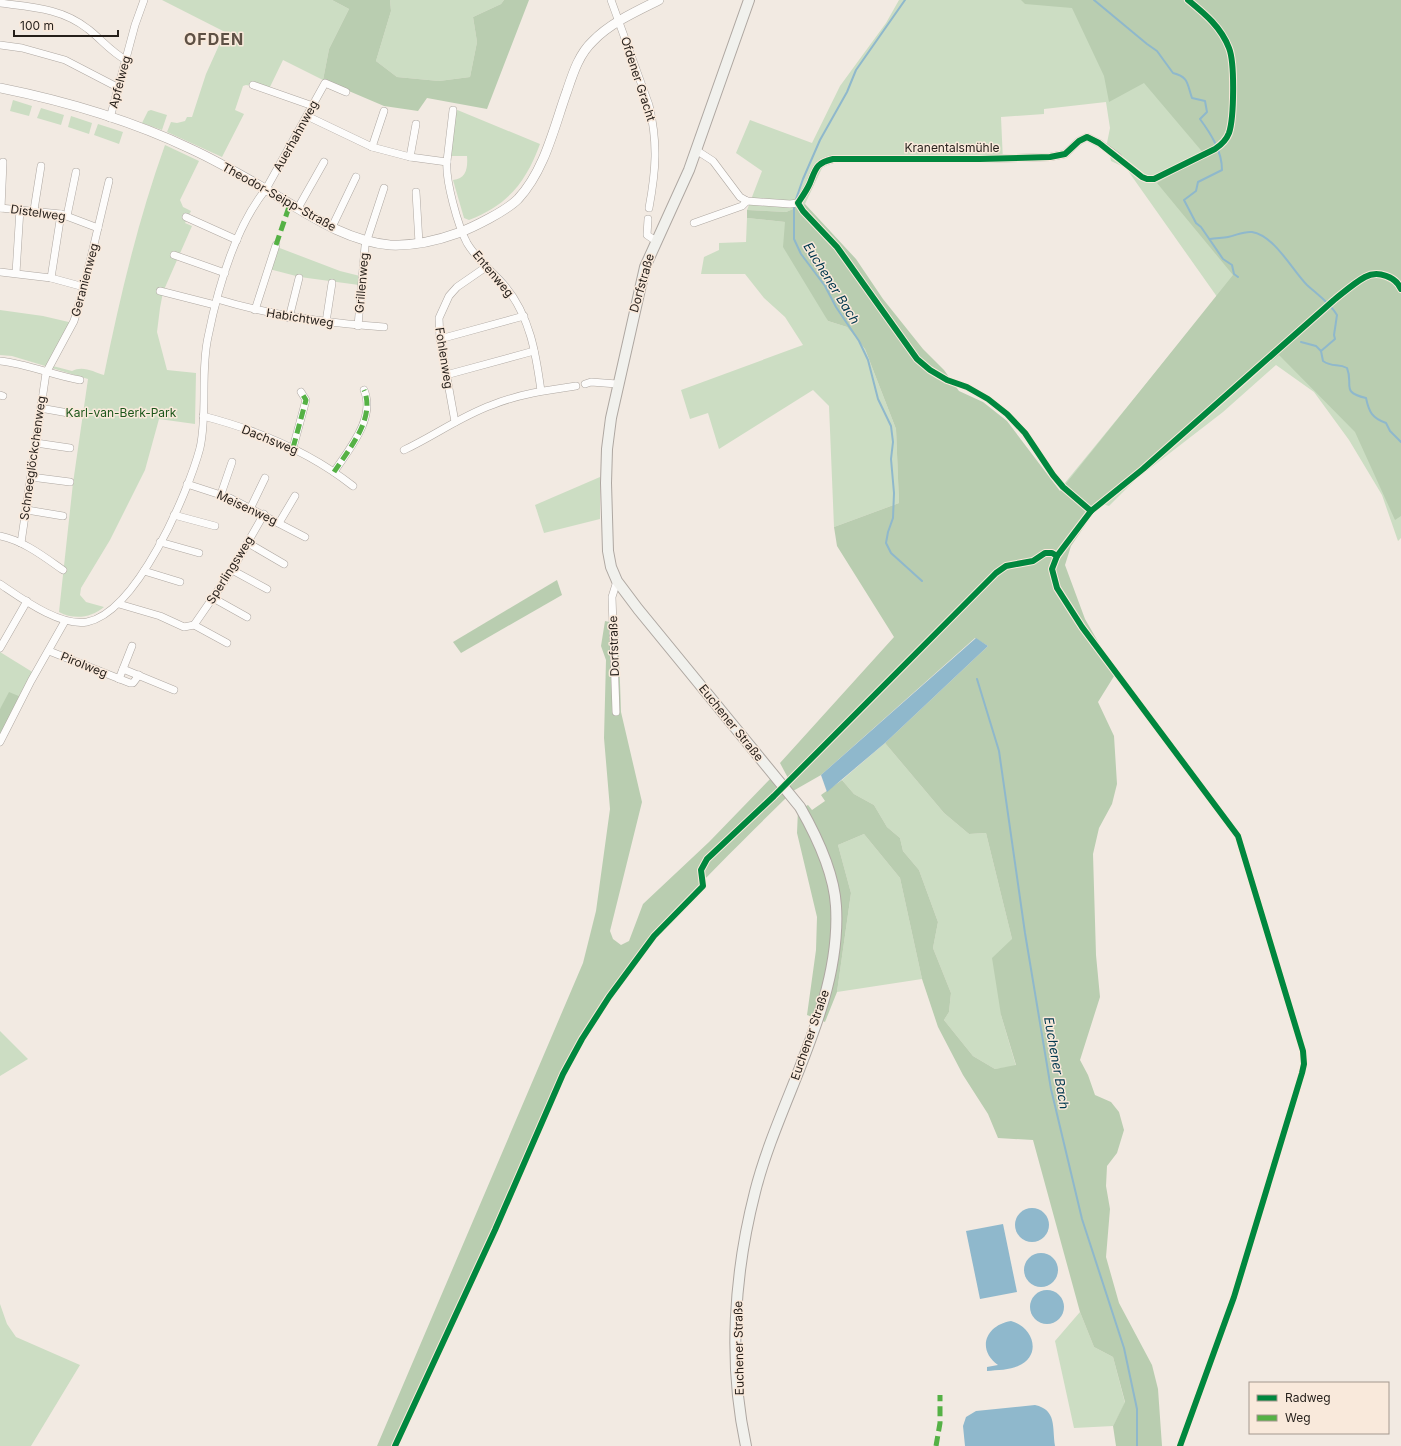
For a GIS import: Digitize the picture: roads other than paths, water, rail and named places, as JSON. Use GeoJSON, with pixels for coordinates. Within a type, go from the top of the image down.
{"type":"FeatureCollection","features":[{"type":"Feature","properties":{"kind":"main road","name":"Dorfstraße"},"geometry":{"type":"LineString","coordinates":[[638,609],[617,581],[611,566],[608,551],[606,483],[607,449],[617,384],[645,268],[656,241],[677,198],[696,150],[749,0]]}},
{"type":"Feature","properties":{"kind":"main road","name":"Euchener Straße"},"geometry":{"type":"LineString","coordinates":[[638,609],[800,807],[817,838],[828,870],[836,906],[834,949],[823,1004],[775,1130],[755,1191],[745,1237],[739,1280],[736,1327],[737,1378],[746,1446]]}},
{"type":"Feature","properties":{"kind":"street","name":"Apfelweg"},"geometry":{"type":"LineString","coordinates":[[110,118],[120,88],[135,25],[144,0]]}},
{"type":"Feature","properties":{"kind":"street"},"geometry":{"type":"LineString","coordinates":[[611,0],[619,21]]}},
{"type":"Feature","properties":{"kind":"street","name":"Theodor-Seipp-Straße"},"geometry":{"type":"LineString","coordinates":[[0,88],[58,102],[110,118],[191,149],[266,189],[332,227],[368,240],[388,245],[418,243],[441,239],[462,231],[516,201],[530,185],[546,152],[574,69],[591,42],[619,21],[659,0]]}},
{"type":"Feature","properties":{"kind":"street"},"geometry":{"type":"LineString","coordinates":[[0,4],[35,7],[56,11],[88,28],[126,63]]}},
{"type":"Feature","properties":{"kind":"street","name":"Ofdener Gracht"},"geometry":{"type":"LineString","coordinates":[[619,21],[653,118],[656,148],[654,182],[649,208]]}},
{"type":"Feature","properties":{"kind":"street"},"geometry":{"type":"LineString","coordinates":[[0,45],[22,48],[65,60],[120,88]]}},
{"type":"Feature","properties":{"kind":"street","name":"Auerhahnweg"},"geometry":{"type":"LineString","coordinates":[[65,621],[87,622],[98,618],[119,604],[144,571],[160,542],[174,515],[200,448],[207,339],[216,302],[237,240],[257,201],[266,189],[325,83],[346,92]]}},
{"type":"Feature","properties":{"kind":"street"},"geometry":{"type":"LineString","coordinates":[[253,85],[313,106]]}},
{"type":"Feature","properties":{"kind":"street","name":"Entenweg"},"geometry":{"type":"LineString","coordinates":[[454,110],[447,162],[450,192],[462,231],[477,259],[505,286],[519,305],[524,316],[534,351],[541,391]]}},
{"type":"Feature","properties":{"kind":"street"},"geometry":{"type":"LineString","coordinates":[[372,147],[384,111]]}},
{"type":"Feature","properties":{"kind":"street"},"geometry":{"type":"LineString","coordinates":[[307,116],[372,147],[410,157],[447,162]]}},
{"type":"Feature","properties":{"kind":"street"},"geometry":{"type":"LineString","coordinates":[[410,157],[416,124]]}},
{"type":"Feature","properties":{"kind":"street","name":"Kranentalsmühle"},"geometry":{"type":"LineString","coordinates":[[747,201],[790,204],[798,203],[810,184],[818,166],[824,161],[833,159],[1050,158],[1066,154],[1079,141],[1087,137],[1099,143],[1118,158]]}},
{"type":"Feature","properties":{"kind":"street"},"geometry":{"type":"LineString","coordinates":[[694,223],[742,206],[747,201],[740,197],[713,161],[696,150]]}},
{"type":"Feature","properties":{"kind":"street"},"geometry":{"type":"LineString","coordinates":[[1,208],[3,162]]}},
{"type":"Feature","properties":{"kind":"street"},"geometry":{"type":"LineString","coordinates":[[298,208],[324,162]]}},
{"type":"Feature","properties":{"kind":"street"},"geometry":{"type":"LineString","coordinates":[[34,210],[41,166]]}},
{"type":"Feature","properties":{"kind":"street"},"geometry":{"type":"LineString","coordinates":[[51,278],[64,215],[76,172]]}},
{"type":"Feature","properties":{"kind":"street"},"geometry":{"type":"LineString","coordinates":[[332,227],[356,177]]}},
{"type":"Feature","properties":{"kind":"street","name":"Geranienweg"},"geometry":{"type":"LineString","coordinates":[[46,373],[74,321],[84,287],[109,181]]}},
{"type":"Feature","properties":{"kind":"street","name":"Grillenweg"},"geometry":{"type":"LineString","coordinates":[[358,326],[365,246],[384,188]]}},
{"type":"Feature","properties":{"kind":"street"},"geometry":{"type":"LineString","coordinates":[[416,192],[418,243]]}},
{"type":"Feature","properties":{"kind":"street","name":"Distelweg"},"geometry":{"type":"LineString","coordinates":[[1,208],[34,210],[64,215],[98,228]]}},
{"type":"Feature","properties":{"kind":"street"},"geometry":{"type":"LineString","coordinates":[[16,273],[20,209]]}},
{"type":"Feature","properties":{"kind":"street"},"geometry":{"type":"LineString","coordinates":[[186,217],[237,240]]}},
{"type":"Feature","properties":{"kind":"street"},"geometry":{"type":"LineString","coordinates":[[648,219],[647,235],[656,241]]}},
{"type":"Feature","properties":{"kind":"street"},"geometry":{"type":"LineString","coordinates":[[255,310],[276,245]]}},
{"type":"Feature","properties":{"kind":"street"},"geometry":{"type":"LineString","coordinates":[[174,255],[225,273]]}},
{"type":"Feature","properties":{"kind":"street","name":"Fohlenweg"},"geometry":{"type":"LineString","coordinates":[[455,422],[440,340],[439,318],[449,296],[457,288],[486,267]]}},
{"type":"Feature","properties":{"kind":"street"},"geometry":{"type":"LineString","coordinates":[[0,272],[51,278],[84,287]]}},
{"type":"Feature","properties":{"kind":"street"},"geometry":{"type":"LineString","coordinates":[[289,318],[299,278]]}},
{"type":"Feature","properties":{"kind":"street"},"geometry":{"type":"LineString","coordinates":[[326,322],[332,283]]}},
{"type":"Feature","properties":{"kind":"street","name":"Habichtweg"},"geometry":{"type":"LineString","coordinates":[[160,291],[289,318],[384,328]]}},
{"type":"Feature","properties":{"kind":"street"},"geometry":{"type":"LineString","coordinates":[[440,340],[524,316]]}},
{"type":"Feature","properties":{"kind":"street"},"geometry":{"type":"LineString","coordinates":[[446,374],[534,351]]}},
{"type":"Feature","properties":{"kind":"street"},"geometry":{"type":"LineString","coordinates":[[0,361],[27,365],[46,373],[80,380]]}},
{"type":"Feature","properties":{"kind":"street","name":"Schneeglöckchenweg"},"geometry":{"type":"LineString","coordinates":[[22,543],[46,373]]}},
{"type":"Feature","properties":{"kind":"street"},"geometry":{"type":"LineString","coordinates":[[585,384],[591,382],[617,384]]}},
{"type":"Feature","properties":{"kind":"street"},"geometry":{"type":"LineString","coordinates":[[404,450],[455,422],[492,405],[541,391],[576,386]]}},
{"type":"Feature","properties":{"kind":"street"},"geometry":{"type":"LineString","coordinates":[[334,472],[365,419],[368,400],[364,390]]}},
{"type":"Feature","properties":{"kind":"street"},"geometry":{"type":"LineString","coordinates":[[293,448],[306,400],[301,392]]}},
{"type":"Feature","properties":{"kind":"street"},"geometry":{"type":"LineString","coordinates":[[40,408],[74,414]]}},
{"type":"Feature","properties":{"kind":"street","name":"Dachsweg"},"geometry":{"type":"LineString","coordinates":[[203,416],[258,433],[293,448],[334,472],[353,486]]}},
{"type":"Feature","properties":{"kind":"street"},"geometry":{"type":"LineString","coordinates":[[36,442],[70,448]]}},
{"type":"Feature","properties":{"kind":"street"},"geometry":{"type":"LineString","coordinates":[[221,494],[232,462]]}},
{"type":"Feature","properties":{"kind":"street"},"geometry":{"type":"LineString","coordinates":[[31,477],[70,482]]}},
{"type":"Feature","properties":{"kind":"street"},"geometry":{"type":"LineString","coordinates":[[251,507],[265,478]]}},
{"type":"Feature","properties":{"kind":"street","name":"Meisenweg"},"geometry":{"type":"LineString","coordinates":[[187,484],[221,494],[251,507],[305,537]]}},
{"type":"Feature","properties":{"kind":"street"},"geometry":{"type":"LineString","coordinates":[[279,523],[295,496]]}},
{"type":"Feature","properties":{"kind":"street"},"geometry":{"type":"LineString","coordinates":[[26,510],[63,516]]}},
{"type":"Feature","properties":{"kind":"street","name":"Sperlingsweg"},"geometry":{"type":"LineString","coordinates":[[194,625],[232,570],[264,514]]}},
{"type":"Feature","properties":{"kind":"street"},"geometry":{"type":"LineString","coordinates":[[174,515],[215,526]]}},
{"type":"Feature","properties":{"kind":"street"},"geometry":{"type":"LineString","coordinates":[[0,536],[22,543],[63,570]]}},
{"type":"Feature","properties":{"kind":"street"},"geometry":{"type":"LineString","coordinates":[[160,542],[199,553]]}},
{"type":"Feature","properties":{"kind":"street"},"geometry":{"type":"LineString","coordinates":[[248,543],[284,564]]}},
{"type":"Feature","properties":{"kind":"street"},"geometry":{"type":"LineString","coordinates":[[232,570],[267,589]]}},
{"type":"Feature","properties":{"kind":"street"},"geometry":{"type":"LineString","coordinates":[[144,571],[180,582]]}},
{"type":"Feature","properties":{"kind":"street","name":"Dorfstraße"},"geometry":{"type":"LineString","coordinates":[[616,712],[612,597],[617,581]]}},
{"type":"Feature","properties":{"kind":"street"},"geometry":{"type":"LineString","coordinates":[[0,584],[27,601],[65,621],[31,681],[0,742]]}},
{"type":"Feature","properties":{"kind":"street"},"geometry":{"type":"LineString","coordinates":[[213,598],[247,617]]}},
{"type":"Feature","properties":{"kind":"street"},"geometry":{"type":"LineString","coordinates":[[0,648],[27,601]]}},
{"type":"Feature","properties":{"kind":"street"},"geometry":{"type":"LineString","coordinates":[[119,604],[160,616],[184,627],[194,625],[227,643]]}},
{"type":"Feature","properties":{"kind":"street","name":"Pirolweg"},"geometry":{"type":"LineString","coordinates":[[119,679],[132,646]]}},
{"type":"Feature","properties":{"kind":"street","name":"Pirolweg"},"geometry":{"type":"LineString","coordinates":[[49,651],[119,679],[133,683],[139,675]]}},
{"type":"Feature","properties":{"kind":"street","name":"Pirolweg"},"geometry":{"type":"LineString","coordinates":[[123,669],[174,690]]}},
{"type":"Feature","properties":{"kind":"water"},"geometry":{"type":"Polygon","coordinates":[[[976,638],[988,646],[885,743],[827,792],[821,775],[976,638]]]}},
{"type":"Feature","properties":{"kind":"water"},"geometry":{"type":"Polygon","coordinates":[[[1029,1208],[1035,1208],[1039,1209],[1046,1215],[1049,1225],[1048,1232],[1042,1239],[1035,1242],[1029,1242],[1025,1241],[1018,1235],[1015,1228],[1015,1222],[1016,1218],[1022,1211],[1029,1208]]]}},
{"type":"Feature","properties":{"kind":"water"},"geometry":{"type":"Polygon","coordinates":[[[1003,1224],[1017,1292],[980,1299],[966,1231],[1003,1224]]]}},
{"type":"Feature","properties":{"kind":"water"},"geometry":{"type":"Polygon","coordinates":[[[1038,1253],[1044,1253],[1048,1254],[1055,1260],[1058,1270],[1057,1277],[1051,1284],[1044,1287],[1038,1287],[1034,1286],[1027,1280],[1024,1273],[1024,1267],[1025,1263],[1031,1256],[1038,1253]]]}},
{"type":"Feature","properties":{"kind":"water"},"geometry":{"type":"Polygon","coordinates":[[[1047,1290],[1053,1291],[1059,1295],[1063,1301],[1063,1313],[1059,1319],[1053,1323],[1047,1324],[1041,1323],[1035,1319],[1031,1313],[1030,1307],[1031,1301],[1035,1295],[1041,1291],[1047,1290]]]}},
{"type":"Feature","properties":{"kind":"water"},"geometry":{"type":"Polygon","coordinates":[[[1011,1321],[1019,1324],[1029,1335],[1033,1349],[1031,1355],[1026,1361],[1018,1366],[1003,1370],[987,1371],[987,1367],[998,1365],[991,1359],[987,1352],[987,1338],[995,1327],[1002,1323],[1011,1321]]]}},
{"type":"Feature","properties":{"kind":"water"},"geometry":{"type":"Polygon","coordinates":[[[1035,1405],[1042,1407],[1050,1415],[1053,1426],[1055,1446],[965,1446],[963,1426],[966,1417],[976,1411],[1035,1405]]]}},
{"type":"Feature","properties":{"kind":"waterway","name":"Euchener Bach"},"geometry":{"type":"LineString","coordinates":[[795,202],[820,140],[847,92],[856,70],[905,0]]}},
{"type":"Feature","properties":{"kind":"waterway"},"geometry":{"type":"LineString","coordinates":[[1094,0],[1157,51],[1173,73],[1185,79],[1192,98],[1205,101],[1207,112],[1200,119],[1218,149],[1222,163],[1222,170],[1198,182],[1196,191],[1184,200],[1196,223],[1201,227],[1223,259],[1232,265],[1234,274],[1238,277]]}},
{"type":"Feature","properties":{"kind":"waterway","name":"Euchener Bach"},"geometry":{"type":"LineString","coordinates":[[794,206],[794,239],[801,254],[825,286],[836,307],[859,341],[868,360],[878,399],[891,426],[893,442],[891,459],[894,493],[893,518],[886,543],[891,553],[922,581]]}},
{"type":"Feature","properties":{"kind":"waterway"},"geometry":{"type":"LineString","coordinates":[[1210,239],[1252,232],[1260,235],[1276,247],[1301,279],[1327,303],[1337,315],[1334,335],[1335,339],[1321,351]]}},
{"type":"Feature","properties":{"kind":"waterway"},"geometry":{"type":"LineString","coordinates":[[1301,342],[1316,346],[1321,351],[1323,361],[1347,368],[1350,390],[1358,396],[1366,398],[1368,407],[1374,417],[1386,423],[1390,431],[1401,442]]}},
{"type":"Feature","properties":{"kind":"waterway","name":"Euchener Bach"},"geometry":{"type":"LineString","coordinates":[[977,679],[999,751],[1025,933],[1051,1089],[1082,1219],[1124,1348],[1137,1409],[1137,1446]]}},
{"type":"Feature","properties":{"kind":"district","name":"OFDEN"},"geometry":{"type":"Point","coordinates":[214,39]}},
{"type":"Feature","properties":{"kind":"park label","name":"Karl-van-Berk-Park"},"geometry":{"type":"Point","coordinates":[121,413]}}]}
